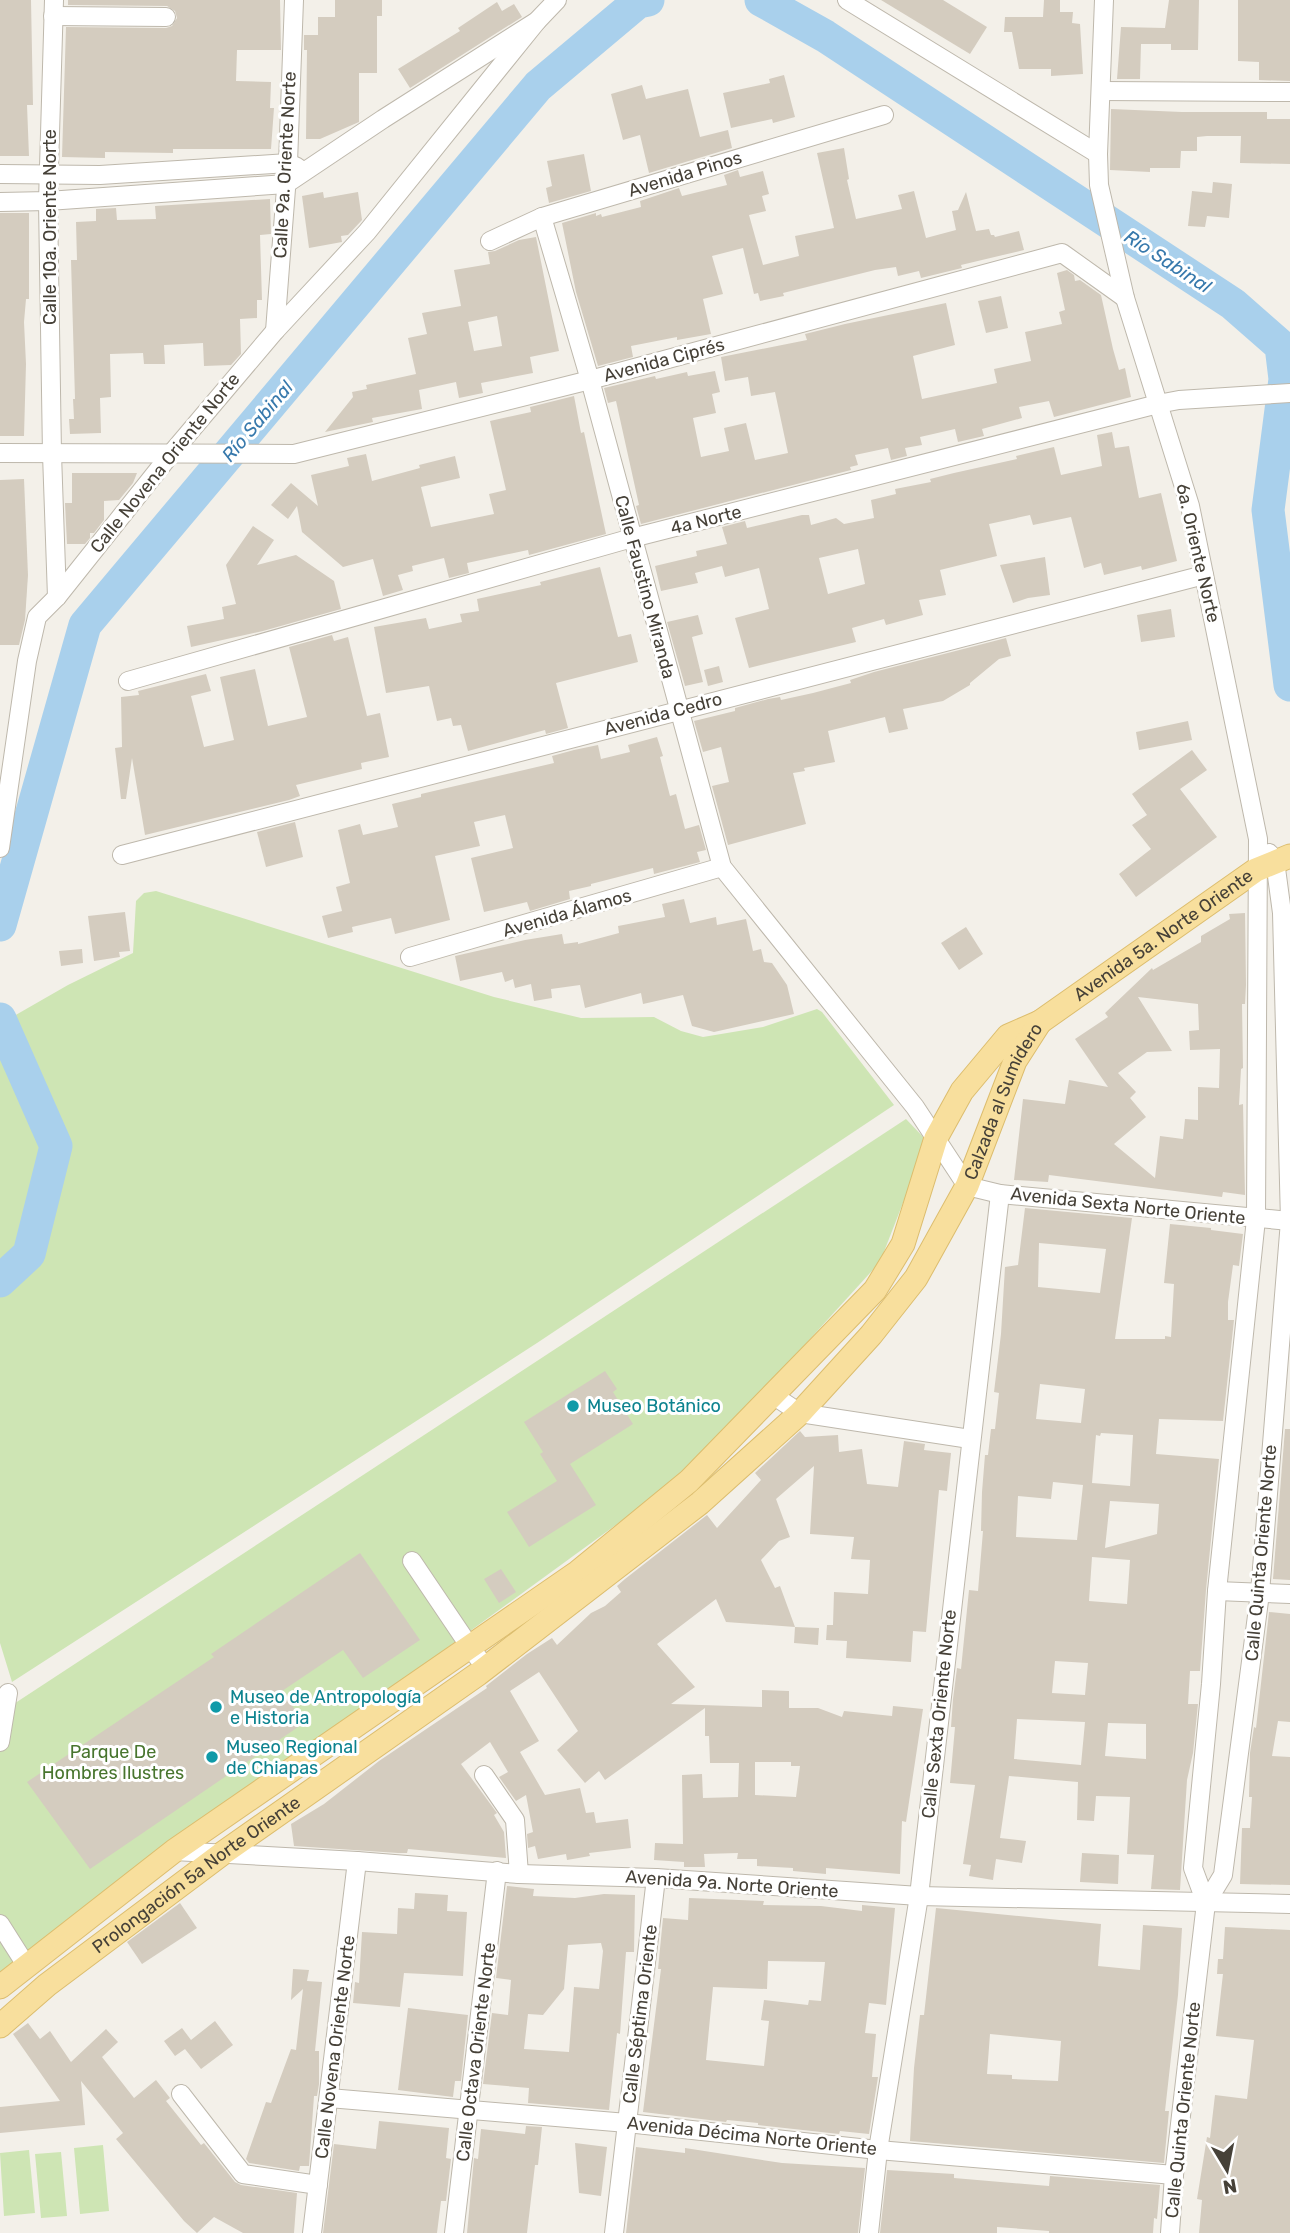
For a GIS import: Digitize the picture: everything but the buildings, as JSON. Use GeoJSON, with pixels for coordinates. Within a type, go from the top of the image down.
{"type":"FeatureCollection","features":[{"type":"Feature","properties":{"kind":"main road","name":"Avenida 5a. Norte Oriente"},"geometry":{"type":"LineString","coordinates":[[1040,1022],[1274,862]]}},
{"type":"Feature","properties":{"kind":"main road","name":"Calzada al Sumidero"},"geometry":{"type":"LineString","coordinates":[[689,1481],[875,1290],[903,1244],[936,1138],[962,1091],[1008,1036],[1040,1022]]}},
{"type":"Feature","properties":{"kind":"main road","name":"Calzada al Sumidero"},"geometry":{"type":"LineString","coordinates":[[700,1503],[800,1413],[871,1335],[916,1278],[967,1186],[1015,1061],[1040,1022]]}},
{"type":"Feature","properties":{"kind":"main road","name":"Prolongación 5a Norte Oriente"},"geometry":{"type":"LineString","coordinates":[[0,1987],[174,1851],[578,1572],[689,1481]]}},
{"type":"Feature","properties":{"kind":"main road","name":"Prolongación 5a Norte Oriente"},"geometry":{"type":"LineString","coordinates":[[0,2026],[47,1986],[223,1853],[485,1667],[700,1503]]}},
{"type":"Feature","properties":{"kind":"main road"},"geometry":{"type":"LineString","coordinates":[[26,1965],[47,1986]]}},
{"type":"Feature","properties":{"kind":"street","name":"Calle 9a. Oriente Norte"},"geometry":{"type":"LineString","coordinates":[[275,331],[288,163],[295,0]]}},
{"type":"Feature","properties":{"kind":"street"},"geometry":{"type":"LineString","coordinates":[[537,21],[540,0]]}},
{"type":"Feature","properties":{"kind":"street"},"geometry":{"type":"LineString","coordinates":[[0,202],[286,184],[537,21],[557,0]]}},
{"type":"Feature","properties":{"kind":"street"},"geometry":{"type":"LineString","coordinates":[[847,0],[1098,154]]}},
{"type":"Feature","properties":{"kind":"street","name":"6a. Oriente Norte"},"geometry":{"type":"LineString","coordinates":[[1104,0],[1099,185],[1125,298],[1190,506],[1258,839],[1274,862]]}},
{"type":"Feature","properties":{"kind":"street"},"geometry":{"type":"LineString","coordinates":[[53,8],[166,17]]}},
{"type":"Feature","properties":{"kind":"street","name":"Calle 10a. Oriente Norte"},"geometry":{"type":"LineString","coordinates":[[53,8],[48,201],[57,597]]}},
{"type":"Feature","properties":{"kind":"street","name":"Calle Novena Oriente Norte"},"geometry":{"type":"LineString","coordinates":[[0,848],[27,661],[37,617],[179,455],[275,331],[368,232],[537,21]]}},
{"type":"Feature","properties":{"kind":"street"},"geometry":{"type":"LineString","coordinates":[[1101,91],[1290,92]]}},
{"type":"Feature","properties":{"kind":"street","name":"Avenida Pinos"},"geometry":{"type":"LineString","coordinates":[[490,241],[542,217],[884,115]]}},
{"type":"Feature","properties":{"kind":"street"},"geometry":{"type":"LineString","coordinates":[[0,174],[100,175],[288,163],[306,172]]}},
{"type":"Feature","properties":{"kind":"street","name":"Calle Faustino Miranda"},"geometry":{"type":"LineString","coordinates":[[542,217],[590,380],[722,867],[915,1107],[967,1186]]}},
{"type":"Feature","properties":{"kind":"street","name":"Avenida Ciprés"},"geometry":{"type":"LineString","coordinates":[[0,453],[285,455],[590,380],[1062,253],[1125,298]]}},
{"type":"Feature","properties":{"kind":"street","name":"4a Norte"},"geometry":{"type":"LineString","coordinates":[[128,681],[632,538],[1158,404],[1179,400],[1290,393]]}},
{"type":"Feature","properties":{"kind":"street","name":"Avenida Cedro"},"geometry":{"type":"LineString","coordinates":[[122,856],[1204,575]]}},
{"type":"Feature","properties":{"kind":"street","name":"Calle Quinta Oriente Norte"},"geometry":{"type":"LineString","coordinates":[[1206,1903],[1193,1868],[1217,1591],[1256,1219],[1258,921],[1274,862]]}},
{"type":"Feature","properties":{"kind":"street","name":"Calle Quinta Oriente Norte"},"geometry":{"type":"LineString","coordinates":[[1170,2233],[1174,2175],[1206,1903],[1223,1875],[1260,1593],[1290,1221],[1282,913],[1274,862]]}},
{"type":"Feature","properties":{"kind":"street","name":"Avenida Álamos"},"geometry":{"type":"LineString","coordinates":[[410,957],[722,867]]}},
{"type":"Feature","properties":{"kind":"street","name":"Avenida Sexta Norte Oriente"},"geometry":{"type":"LineString","coordinates":[[967,1186],[999,1194],[1290,1221]]}},
{"type":"Feature","properties":{"kind":"street","name":"Calle Sexta Oriente Norte"},"geometry":{"type":"LineString","coordinates":[[869,2233],[878,2150],[919,1896],[999,1194]]}},
{"type":"Feature","properties":{"kind":"street"},"geometry":{"type":"LineString","coordinates":[[774,1396],[800,1413],[970,1439]]}},
{"type":"Feature","properties":{"kind":"street"},"geometry":{"type":"LineString","coordinates":[[412,1561],[485,1667]]}},
{"type":"Feature","properties":{"kind":"street"},"geometry":{"type":"LineString","coordinates":[[1217,1591],[1290,1594]]}},
{"type":"Feature","properties":{"kind":"street"},"geometry":{"type":"LineString","coordinates":[[0,1742],[8,1693]]}},
{"type":"Feature","properties":{"kind":"street"},"geometry":{"type":"LineString","coordinates":[[484,1775],[515,1820],[519,1874]]}},
{"type":"Feature","properties":{"kind":"street","name":"Avenida 9a. Norte Oriente"},"geometry":{"type":"LineString","coordinates":[[174,1851],[357,1861],[519,1874],[656,1878],[919,1896],[1290,1904]]}},
{"type":"Feature","properties":{"kind":"street","name":"Calle Novena Oriente Norte"},"geometry":{"type":"LineString","coordinates":[[312,2233],[357,1861]]}},
{"type":"Feature","properties":{"kind":"street","name":"Calle Octava Oriente Norte"},"geometry":{"type":"LineString","coordinates":[[454,2233],[497,1871]]}},
{"type":"Feature","properties":{"kind":"street","name":"Calle Séptima Oriente"},"geometry":{"type":"LineString","coordinates":[[614,2233],[656,1878]]}},
{"type":"Feature","properties":{"kind":"street"},"geometry":{"type":"LineString","coordinates":[[0,1924],[26,1965]]}},
{"type":"Feature","properties":{"kind":"street"},"geometry":{"type":"LineString","coordinates":[[181,2094],[243,2174],[318,2185]]}},
{"type":"Feature","properties":{"kind":"street","name":"Avenida Décima Norte Oriente"},"geometry":{"type":"LineString","coordinates":[[329,2098],[627,2123],[878,2150],[1174,2175]]}},
{"type":"Feature","properties":{"kind":"green space"},"geometry":{"type":"Polygon","coordinates":[[[156,891],[494,997],[581,1018],[654,1017],[681,1031],[703,1037],[763,1027],[817,1009],[894,1105],[537,1343],[12,1682],[0,1643],[0,1024],[68,985],[133,953],[136,901],[144,893],[156,891]]]}},
{"type":"Feature","properties":{"kind":"green space","name":"Parque De Hombres Ilustres"},"geometry":{"type":"Polygon","coordinates":[[[906,1119],[927,1141],[880,1262],[690,1471],[0,1973],[0,1713],[906,1119]]]}},
{"type":"Feature","properties":{"kind":"green space"},"geometry":{"type":"Polygon","coordinates":[[[103,2145],[109,2211],[80,2214],[74,2148],[103,2145]]]}},
{"type":"Feature","properties":{"kind":"green space"},"geometry":{"type":"Polygon","coordinates":[[[29,2150],[35,2213],[4,2216],[0,2153],[29,2150]]]}},
{"type":"Feature","properties":{"kind":"green space"},"geometry":{"type":"Polygon","coordinates":[[[61,2152],[67,2216],[41,2218],[35,2154],[61,2152]]]}},
{"type":"Feature","properties":{"kind":"waterway","name":"Río Sabinal"},"geometry":{"type":"LineString","coordinates":[[0,925],[85,625],[538,86],[638,2],[648,0]]}},
{"type":"Feature","properties":{"kind":"waterway","name":"Río Sabinal"},"geometry":{"type":"LineString","coordinates":[[761,0],[825,36],[1233,304],[1281,346],[1285,379],[1268,510],[1290,685]]}},
{"type":"Feature","properties":{"kind":"waterway","name":"Río Sabinal"},"geometry":{"type":"LineString","coordinates":[[0,1019],[56,1146],[29,1254],[0,1281]]}},
{"type":"Feature","properties":{"kind":"place","name":"Museo Botánico"},"geometry":{"type":"Point","coordinates":[573,1406]}},
{"type":"Feature","properties":{"kind":"place","name":"Museo de Antropología e Historia"},"geometry":{"type":"Point","coordinates":[216,1707]}},
{"type":"Feature","properties":{"kind":"place","name":"Museo Regional de Chiapas"},"geometry":{"type":"Point","coordinates":[212,1757]}}]}
